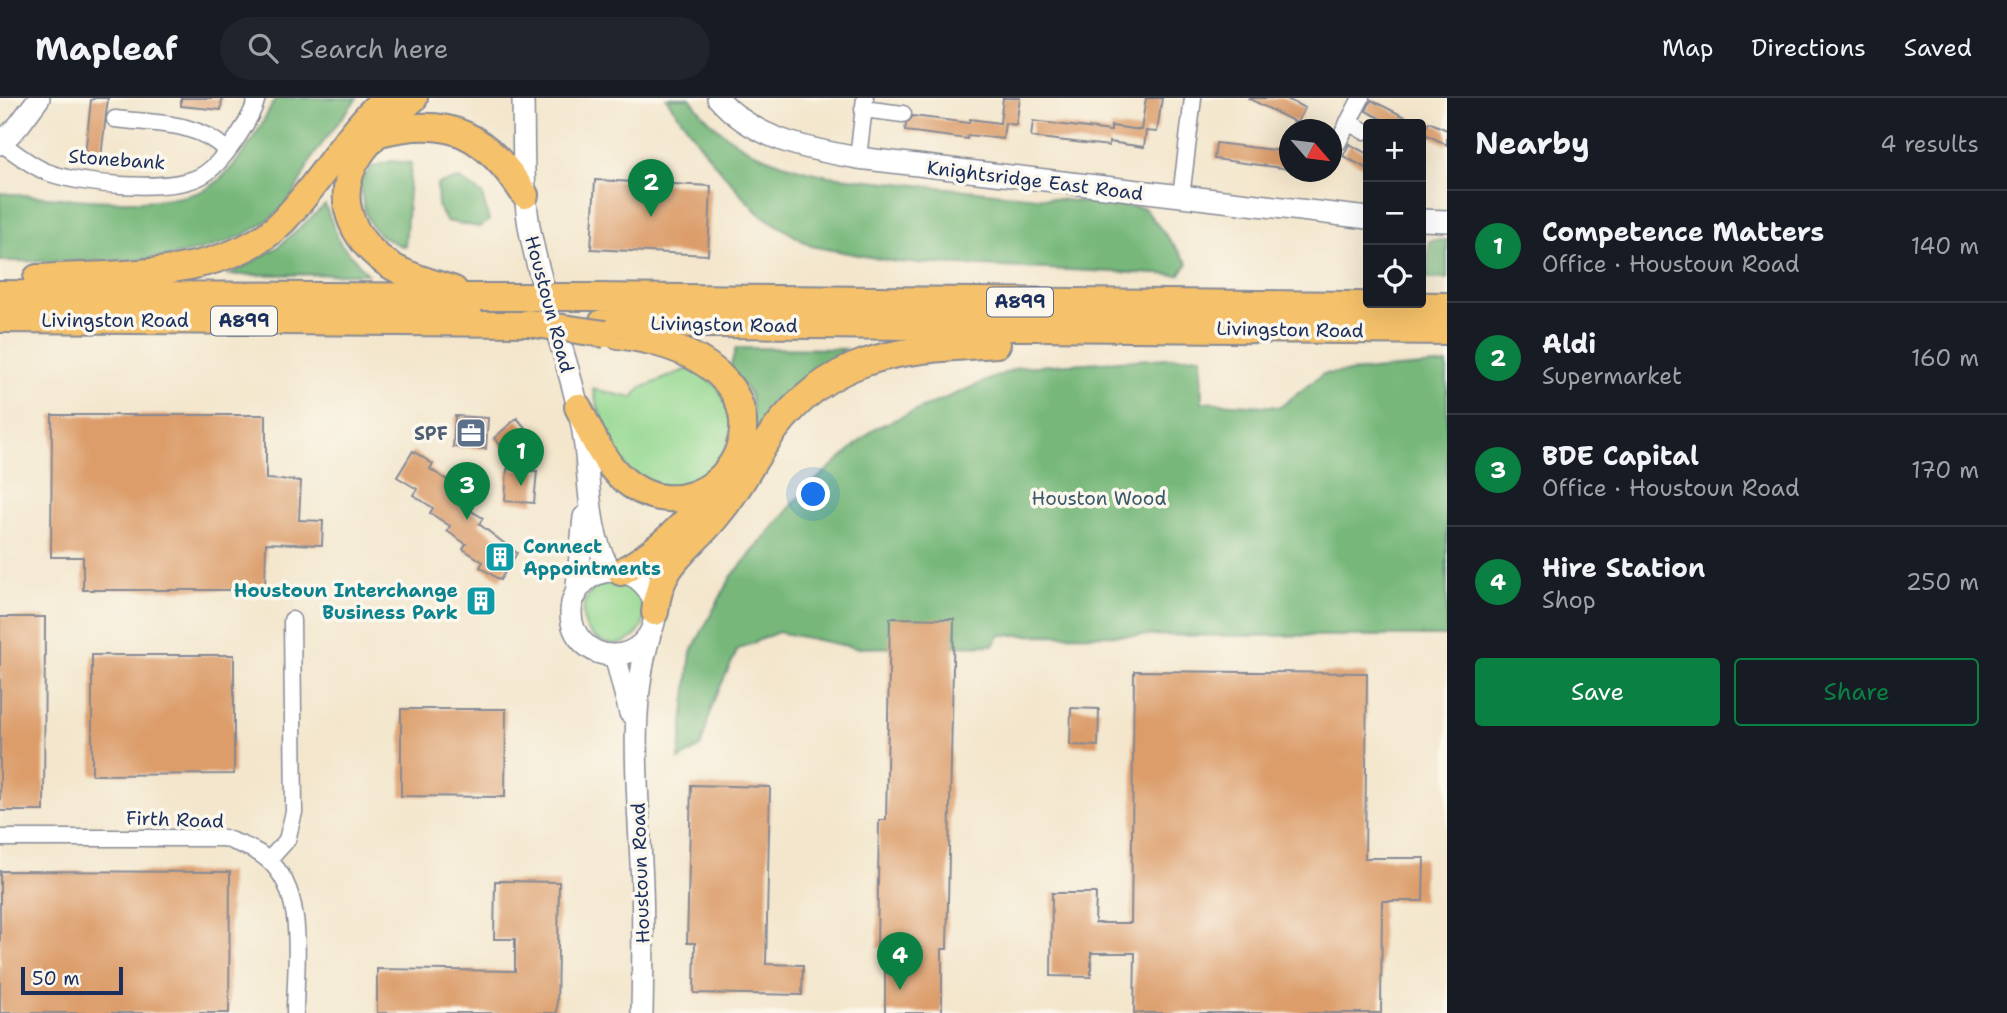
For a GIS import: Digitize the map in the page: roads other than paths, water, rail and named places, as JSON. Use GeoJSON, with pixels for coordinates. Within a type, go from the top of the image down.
{"type":"FeatureCollection","features":[{"type":"Feature","properties":{"kind":"main road"},"geometry":{"type":"LineString","coordinates":[[0,281],[171,268],[238,253],[282,223],[351,133],[385,98]]}},
{"type":"Feature","properties":{"kind":"main road"},"geometry":{"type":"LineString","coordinates":[[414,98],[361,152],[347,184],[348,215],[353,229],[370,250],[403,272],[481,306]]}},
{"type":"Feature","properties":{"kind":"main road"},"geometry":{"type":"LineString","coordinates":[[380,133],[411,125],[433,125],[460,132],[483,146],[508,169],[525,195]]}},
{"type":"Feature","properties":{"kind":"main road","name":"Livingston Road"},"geometry":{"type":"LineString","coordinates":[[0,294],[481,306],[528,323],[603,328],[1208,327],[1447,331]]}},
{"type":"Feature","properties":{"kind":"main road","name":"Livingston Road"},"geometry":{"type":"LineString","coordinates":[[0,319],[481,306],[594,297],[1447,306]]}},
{"type":"Feature","properties":{"kind":"main road"},"geometry":{"type":"LineString","coordinates":[[653,623],[657,588],[664,573],[724,508],[790,412],[832,375],[877,357],[941,347],[1208,327]]}},
{"type":"Feature","properties":{"kind":"main road"},"geometry":{"type":"LineString","coordinates":[[603,328],[685,351],[711,366],[734,389],[741,404],[743,433],[735,458],[682,525],[651,553],[616,571]]}},
{"type":"Feature","properties":{"kind":"main road"},"geometry":{"type":"LineString","coordinates":[[578,407],[620,477],[637,489],[655,497],[679,497],[697,494],[717,482]]}},
{"type":"Feature","properties":{"kind":"street"},"geometry":{"type":"LineString","coordinates":[[1,144],[19,125],[38,98]]}},
{"type":"Feature","properties":{"kind":"street","name":"Stonebank"},"geometry":{"type":"LineString","coordinates":[[1,144],[44,171],[60,177],[108,183],[191,181],[205,174],[244,129],[257,98]]}},
{"type":"Feature","properties":{"kind":"street","name":"Houstoun Road"},"geometry":{"type":"LineString","coordinates":[[523,98],[525,195],[534,250],[578,407],[596,541],[616,571]]}},
{"type":"Feature","properties":{"kind":"street","name":"Houstoun Road"},"geometry":{"type":"LineString","coordinates":[[524,128],[531,98]]}},
{"type":"Feature","properties":{"kind":"street","name":"Knightsridge East Road"},"geometry":{"type":"LineString","coordinates":[[718,98],[741,119],[767,134],[801,147],[858,158],[1363,217]]}},
{"type":"Feature","properties":{"kind":"street"},"geometry":{"type":"LineString","coordinates":[[1181,197],[1193,98]]}},
{"type":"Feature","properties":{"kind":"street"},"geometry":{"type":"LineString","coordinates":[[1342,134],[1360,98]]}},
{"type":"Feature","properties":{"kind":"street"},"geometry":{"type":"LineString","coordinates":[[858,158],[864,103],[903,114]]}},
{"type":"Feature","properties":{"kind":"street","name":"Stonebank"},"geometry":{"type":"LineString","coordinates":[[115,119],[197,129],[213,137],[226,150]]}},
{"type":"Feature","properties":{"kind":"street"},"geometry":{"type":"LineString","coordinates":[[1348,122],[1363,130]]}},
{"type":"Feature","properties":{"kind":"street"},"geometry":{"type":"LineString","coordinates":[[1426,220],[1447,221]]}},
{"type":"Feature","properties":{"kind":"street","name":"Houstoun Road"},"geometry":{"type":"LineString","coordinates":[[576,595],[589,478]]}},
{"type":"Feature","properties":{"kind":"street"},"geometry":{"type":"LineString","coordinates":[[616,571],[632,575],[649,590],[653,623],[635,649],[615,655],[590,648],[578,636],[572,619],[576,595],[590,578],[616,571]]}},
{"type":"Feature","properties":{"kind":"street"},"geometry":{"type":"LineString","coordinates":[[292,621],[293,812],[287,840],[269,860],[290,895],[294,919],[295,1013]]}},
{"type":"Feature","properties":{"kind":"street","name":"Houstoun Road"},"geometry":{"type":"LineString","coordinates":[[642,1013],[643,904],[635,732],[639,691],[653,623]]}},
{"type":"Feature","properties":{"kind":"street","name":"Houstoun Road"},"geometry":{"type":"LineString","coordinates":[[615,655],[635,732]]}},
{"type":"Feature","properties":{"kind":"street","name":"Firth Road"},"geometry":{"type":"LineString","coordinates":[[0,838],[224,838],[249,847],[269,860]]}},
{"type":"Feature","properties":{"kind":"place","name":"Aldi"},"geometry":{"type":"Point","coordinates":[651,217]}},
{"type":"Feature","properties":{"kind":"place","name":"SPF"},"geometry":{"type":"Point","coordinates":[471,433]}},
{"type":"Feature","properties":{"kind":"place","name":"Competence Matters"},"geometry":{"type":"Point","coordinates":[521,486]}},
{"type":"Feature","properties":{"kind":"place","name":"BDE Capital"},"geometry":{"type":"Point","coordinates":[467,520]}},
{"type":"Feature","properties":{"kind":"place","name":"Connect Appointments"},"geometry":{"type":"Point","coordinates":[500,557]}},
{"type":"Feature","properties":{"kind":"place","name":"Houstoun Interchange Business Park"},"geometry":{"type":"Point","coordinates":[481,601]}},
{"type":"Feature","properties":{"kind":"place","name":"Hire Station"},"geometry":{"type":"Point","coordinates":[900,990]}},
{"type":"Feature","properties":{"kind":"park label","name":"Houston Wood"},"geometry":{"type":"Point","coordinates":[1099,498]}}]}
